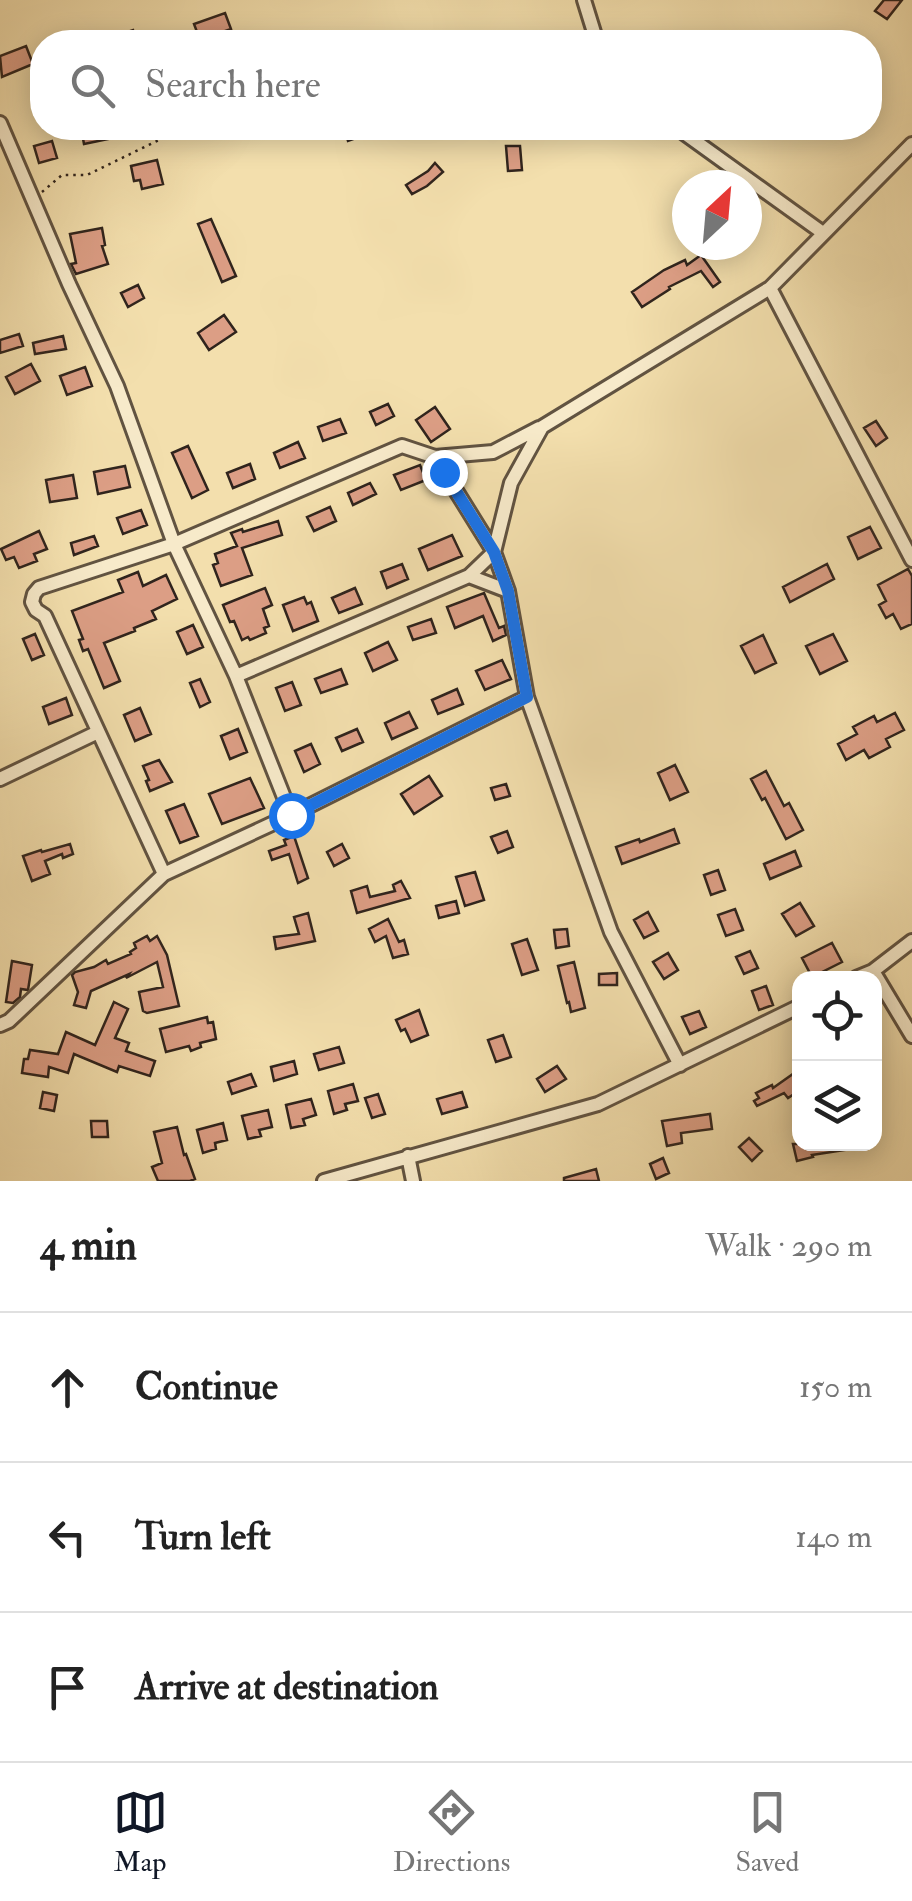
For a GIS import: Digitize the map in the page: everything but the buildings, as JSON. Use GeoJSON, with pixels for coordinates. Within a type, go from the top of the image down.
{"type":"FeatureCollection","features":[{"type":"Feature","properties":{"kind":"street"},"geometry":{"type":"LineString","coordinates":[[584,0],[593,30]]}},
{"type":"Feature","properties":{"kind":"street"},"geometry":{"type":"LineString","coordinates":[[0,123],[116,386],[174,544],[236,676],[291,815]]}},
{"type":"Feature","properties":{"kind":"street"},"geometry":{"type":"LineString","coordinates":[[694,140],[823,233]]}},
{"type":"Feature","properties":{"kind":"street"},"geometry":{"type":"LineString","coordinates":[[164,874],[44,616],[32,602],[39,588],[174,544],[402,446],[435,457],[493,452],[542,427],[770,288],[912,144]]}},
{"type":"Feature","properties":{"kind":"street"},"geometry":{"type":"LineString","coordinates":[[770,288],[912,560]]}},
{"type":"Feature","properties":{"kind":"street"},"geometry":{"type":"LineString","coordinates":[[236,676],[469,576],[494,552],[511,483],[542,427]]}},
{"type":"Feature","properties":{"kind":"street"},"geometry":{"type":"LineString","coordinates":[[435,457],[494,552],[508,591],[527,697],[611,932],[680,1065]]}},
{"type":"Feature","properties":{"kind":"street"},"geometry":{"type":"LineString","coordinates":[[469,576],[508,591]]}},
{"type":"Feature","properties":{"kind":"street"},"geometry":{"type":"LineString","coordinates":[[0,1024],[9,1021],[164,874],[527,697]]}},
{"type":"Feature","properties":{"kind":"street"},"geometry":{"type":"LineString","coordinates":[[0,779],[98,732]]}},
{"type":"Feature","properties":{"kind":"street"},"geometry":{"type":"LineString","coordinates":[[912,941],[872,970],[912,1036]]}},
{"type":"Feature","properties":{"kind":"street"},"geometry":{"type":"LineString","coordinates":[[324,1181],[598,1104],[792,1010]]}},
{"type":"Feature","properties":{"kind":"street"},"geometry":{"type":"LineString","coordinates":[[408,1156],[413,1181]]}},
{"type":"Feature","properties":{"kind":"path"},"geometry":{"type":"LineString","coordinates":[[33,199],[62,176],[87,175],[159,140]]}},
{"type":"Feature","properties":{"kind":"route"},"geometry":{"type":"LineString","coordinates":[[291,815],[527,697],[508,591],[494,552],[444,472]]}}]}
